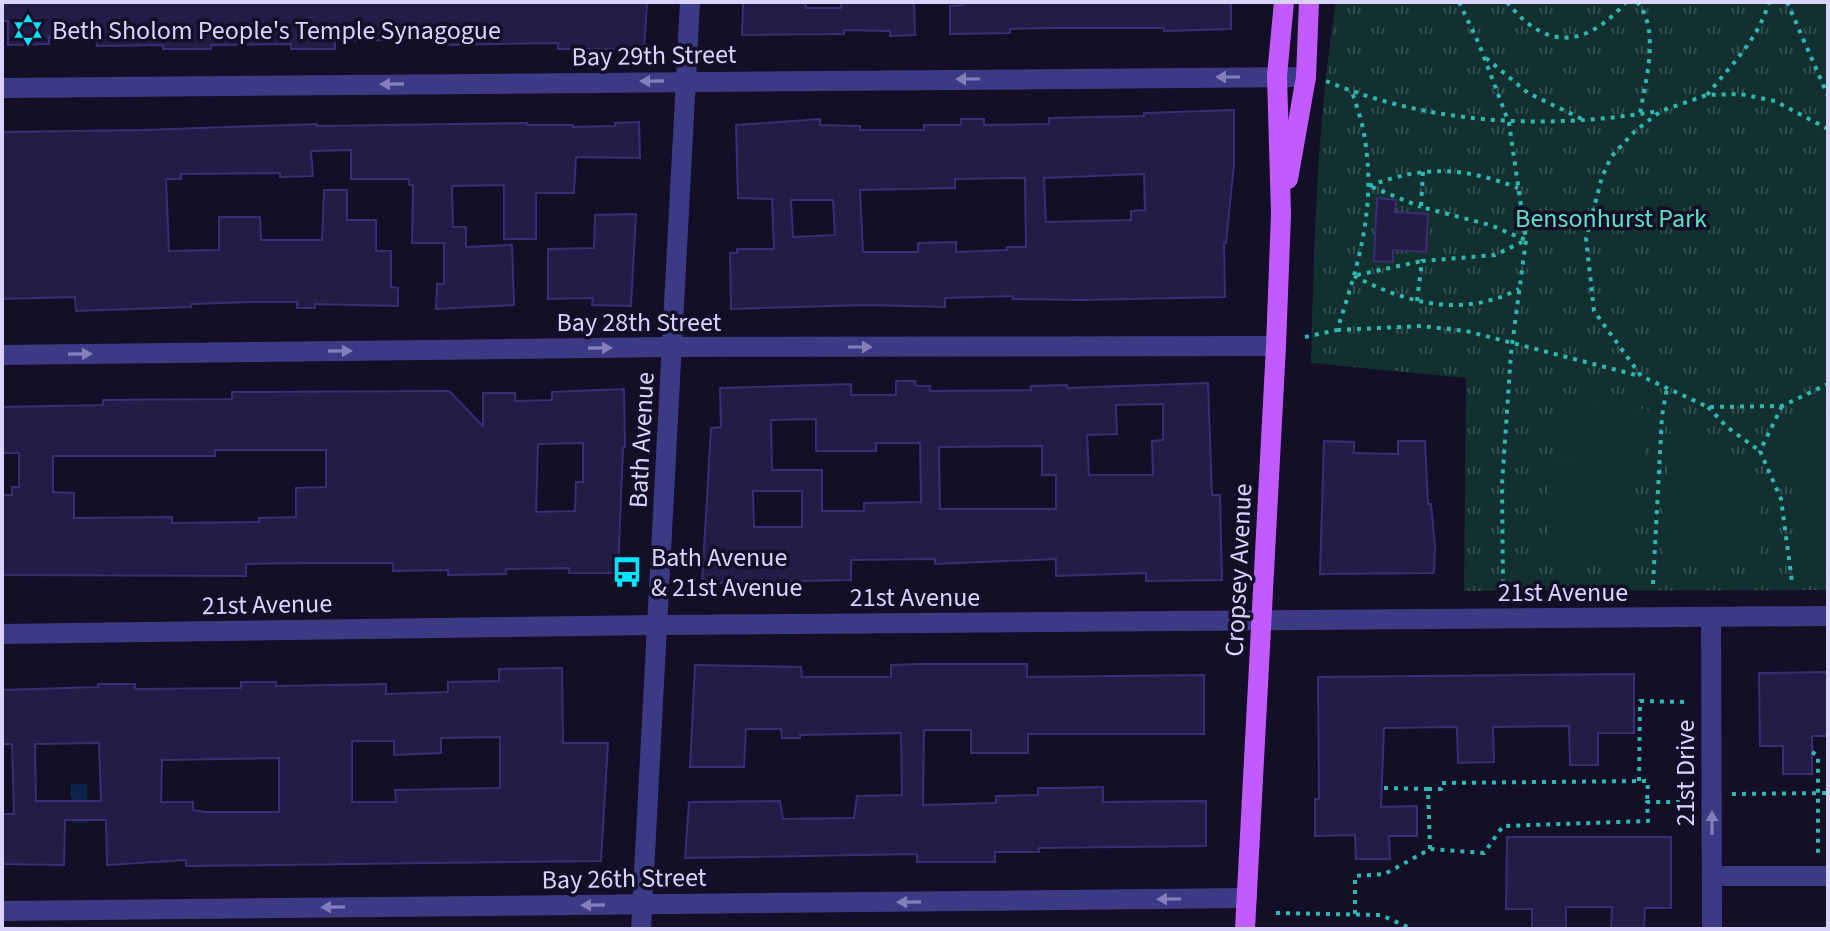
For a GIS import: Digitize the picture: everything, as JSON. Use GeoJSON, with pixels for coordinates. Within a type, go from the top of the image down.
{"type":"FeatureCollection","features":[{"type":"Feature","properties":{"kind":"main road","name":"Cropsey Avenue"},"geometry":{"type":"LineString","coordinates":[[1245,929],[1276,346],[1281,214],[1277,76],[1284,2]]}},
{"type":"Feature","properties":{"kind":"main road","name":"Cropsey Avenue"},"geometry":{"type":"LineString","coordinates":[[1281,214],[1315,78],[1309,2]]}},
{"type":"Feature","properties":{"kind":"street","name":"Bath Avenue"},"geometry":{"type":"LineString","coordinates":[[641,929],[690,2]]}},
{"type":"Feature","properties":{"kind":"street","name":"Bay 29th Street"},"geometry":{"type":"LineString","coordinates":[[2,88],[1315,78]]}},
{"type":"Feature","properties":{"kind":"street","name":"Bay 28th Street"},"geometry":{"type":"LineString","coordinates":[[2,355],[672,347],[1276,346]]}},
{"type":"Feature","properties":{"kind":"street","name":"21st Avenue"},"geometry":{"type":"LineString","coordinates":[[2,634],[657,625],[1828,616]]}},
{"type":"Feature","properties":{"kind":"street","name":"21st Drive"},"geometry":{"type":"LineString","coordinates":[[1711,617],[1712,929]]}},
{"type":"Feature","properties":{"kind":"street"},"geometry":{"type":"LineString","coordinates":[[1712,876],[1828,876]]}},
{"type":"Feature","properties":{"kind":"street","name":"Bay 26th Street"},"geometry":{"type":"LineString","coordinates":[[2,911],[1247,898]]}},
{"type":"Feature","properties":{"kind":"path"},"geometry":{"type":"LineString","coordinates":[[1459,2],[1509,123],[1526,240],[1512,341],[1502,484],[1503,586]]}},
{"type":"Feature","properties":{"kind":"path"},"geometry":{"type":"LineString","coordinates":[[1507,2],[1521,20],[1533,29],[1563,39],[1591,31],[1626,2]]}},
{"type":"Feature","properties":{"kind":"path"},"geometry":{"type":"LineString","coordinates":[[1637,2],[1647,23],[1649,41],[1640,114]]}},
{"type":"Feature","properties":{"kind":"path"},"geometry":{"type":"LineString","coordinates":[[1707,95],[1751,41],[1765,18],[1769,2]]}},
{"type":"Feature","properties":{"kind":"path"},"geometry":{"type":"LineString","coordinates":[[1787,2],[1828,96]]}},
{"type":"Feature","properties":{"kind":"path"},"geometry":{"type":"LineString","coordinates":[[1484,57],[1528,93],[1584,120]]}},
{"type":"Feature","properties":{"kind":"path"},"geometry":{"type":"LineString","coordinates":[[1315,78],[1352,92],[1450,116],[1509,123],[1640,114],[1661,111],[1707,95],[1740,94],[1775,101],[1828,129]]}},
{"type":"Feature","properties":{"kind":"path"},"geometry":{"type":"LineString","coordinates":[[1337,330],[1364,241],[1369,186],[1365,138],[1352,92]]}},
{"type":"Feature","properties":{"kind":"path"},"geometry":{"type":"LineString","coordinates":[[1641,376],[1594,311],[1586,238],[1602,177],[1611,157],[1635,131],[1661,111]]}},
{"type":"Feature","properties":{"kind":"path"},"geometry":{"type":"LineString","coordinates":[[1369,186],[1423,171],[1476,174],[1518,188]]}},
{"type":"Feature","properties":{"kind":"path"},"geometry":{"type":"LineString","coordinates":[[1421,207],[1423,171]]}},
{"type":"Feature","properties":{"kind":"path"},"geometry":{"type":"LineString","coordinates":[[1369,186],[1421,207],[1490,225],[1526,240]]}},
{"type":"Feature","properties":{"kind":"path"},"geometry":{"type":"LineString","coordinates":[[1354,276],[1422,261],[1495,255],[1526,240]]}},
{"type":"Feature","properties":{"kind":"path"},"geometry":{"type":"LineString","coordinates":[[1417,301],[1422,261]]}},
{"type":"Feature","properties":{"kind":"path"},"geometry":{"type":"LineString","coordinates":[[1354,276],[1386,292],[1417,301],[1448,305],[1471,304],[1519,289]]}},
{"type":"Feature","properties":{"kind":"path"},"geometry":{"type":"LineString","coordinates":[[1305,337],[1337,330],[1421,326],[1466,331],[1641,376],[1708,407],[1727,427],[1760,451],[1781,499],[1792,582]]}},
{"type":"Feature","properties":{"kind":"path"},"geometry":{"type":"LineString","coordinates":[[1708,407],[1782,406],[1828,384]]}},
{"type":"Feature","properties":{"kind":"path"},"geometry":{"type":"LineString","coordinates":[[1653,584],[1662,416],[1667,388]]}},
{"type":"Feature","properties":{"kind":"path"},"geometry":{"type":"LineString","coordinates":[[1760,451],[1782,406]]}},
{"type":"Feature","properties":{"kind":"path"},"geometry":{"type":"LineString","coordinates":[[1639,781],[1640,701],[1686,702]]}},
{"type":"Feature","properties":{"kind":"path"},"geometry":{"type":"LineString","coordinates":[[1812,752],[1818,756],[1818,855]]}},
{"type":"Feature","properties":{"kind":"path"},"geometry":{"type":"LineString","coordinates":[[1355,914],[1355,876],[1385,874],[1430,849],[1484,853],[1503,826],[1648,821],[1648,781],[1441,783],[1441,789],[1384,788]]}},
{"type":"Feature","properties":{"kind":"path"},"geometry":{"type":"LineString","coordinates":[[1428,789],[1430,849]]}},
{"type":"Feature","properties":{"kind":"path"},"geometry":{"type":"LineString","coordinates":[[1732,794],[1828,793]]}},
{"type":"Feature","properties":{"kind":"path"},"geometry":{"type":"LineString","coordinates":[[1647,802],[1685,802]]}},
{"type":"Feature","properties":{"kind":"path"},"geometry":{"type":"LineString","coordinates":[[1276,913],[1381,915],[1412,929]]}},
{"type":"Feature","properties":{"kind":"green space","name":"Bensonhurst Park"},"geometry":{"type":"Polygon","coordinates":[[[1336,2],[1828,2],[1828,590],[1464,591],[1466,378],[1311,363],[1321,137],[1336,2]]]}},
{"type":"Feature","properties":{"kind":"green space"},"geometry":{"type":"Polygon","coordinates":[[[1555,405],[1648,409],[1644,460],[1553,456],[1555,405]]]}},
{"type":"Feature","properties":{"kind":"green space"},"geometry":{"type":"Polygon","coordinates":[[[1828,407],[1828,571],[1805,572],[1794,493],[1773,448],[1828,407]]]}},
{"type":"Feature","properties":{"kind":"green space"},"geometry":{"type":"Polygon","coordinates":[[[1671,426],[1720,454],[1741,473],[1758,496],[1667,496],[1671,426]]]}},
{"type":"Feature","properties":{"kind":"green space"},"geometry":{"type":"Polygon","coordinates":[[[1551,463],[1637,467],[1631,565],[1546,561],[1551,463]]]}},
{"type":"Feature","properties":{"kind":"green space"},"geometry":{"type":"Polygon","coordinates":[[[1663,501],[1760,502],[1760,560],[1663,560],[1663,501]]]}},
{"type":"Feature","properties":{"kind":"water"},"geometry":{"type":"Polygon","coordinates":[[[71,784],[87,784],[88,823],[72,823],[71,784]]]}},
{"type":"Feature","properties":{"kind":"building"},"geometry":{"type":"Polygon","coordinates":[[[2,2],[647,2],[644,49],[558,49],[558,43],[442,45],[442,39],[335,41],[335,49],[291,49],[291,44],[163,49],[163,45],[97,46],[96,37],[49,37],[49,44],[8,45],[8,21],[2,21],[2,2]]]}},
{"type":"Feature","properties":{"kind":"building"},"geometry":{"type":"Polygon","coordinates":[[[743,2],[805,2],[806,8],[841,8],[841,2],[914,2],[915,35],[890,36],[890,31],[844,30],[844,34],[742,35],[743,2]]]}},
{"type":"Feature","properties":{"kind":"building"},"geometry":{"type":"Polygon","coordinates":[[[963,2],[1231,2],[1231,29],[1052,28],[1010,29],[1010,33],[950,34],[950,6],[963,5],[963,2]]]}},
{"type":"Feature","properties":{"kind":"building"},"geometry":{"type":"Polygon","coordinates":[[[1234,110],[1234,164],[1224,243],[1225,297],[1082,300],[1013,299],[1013,296],[945,298],[945,307],[866,305],[731,309],[730,253],[737,253],[737,249],[774,249],[772,199],[738,198],[736,125],[820,119],[820,125],[860,126],[860,130],[924,130],[924,125],[961,125],[961,119],[984,119],[984,125],[1049,124],[1049,118],[1144,116],[1144,113],[1234,110]],[[1144,174],[1044,178],[1046,222],[1131,220],[1131,211],[1145,210],[1144,174]],[[1025,178],[955,179],[955,188],[860,190],[863,252],[918,252],[918,243],[956,242],[956,252],[1026,247],[1025,178]],[[791,200],[793,237],[835,235],[833,200],[791,200]]]}},
{"type":"Feature","properties":{"kind":"building"},"geometry":{"type":"Polygon","coordinates":[[[639,122],[640,158],[576,157],[574,193],[536,193],[536,239],[504,239],[504,185],[452,186],[453,227],[466,227],[466,247],[512,245],[514,305],[436,309],[437,284],[444,284],[444,243],[412,243],[413,185],[409,185],[409,179],[351,179],[351,150],[311,151],[313,176],[280,177],[280,173],[181,174],[181,179],[166,179],[169,251],[219,250],[219,217],[260,217],[261,240],[322,240],[324,190],[347,190],[347,220],[376,220],[376,251],[391,251],[391,287],[398,288],[398,306],[315,304],[315,308],[297,308],[297,302],[251,302],[76,311],[75,297],[2,299],[2,132],[317,124],[527,123],[573,127],[639,122]]]}},
{"type":"Feature","properties":{"kind":"building"},"geometry":{"type":"Polygon","coordinates":[[[1377,198],[1396,200],[1395,212],[1428,214],[1426,252],[1393,250],[1393,262],[1374,261],[1377,198]]]}},
{"type":"Feature","properties":{"kind":"building"},"geometry":{"type":"Polygon","coordinates":[[[636,214],[631,306],[592,305],[593,298],[548,299],[548,249],[594,248],[595,215],[636,214]]]}},
{"type":"Feature","properties":{"kind":"building"},"geometry":{"type":"Polygon","coordinates":[[[896,381],[915,381],[916,386],[930,386],[930,391],[1208,383],[1212,495],[1220,495],[1222,580],[1146,581],[1146,573],[1056,576],[1056,559],[935,564],[935,559],[851,560],[851,580],[702,583],[711,428],[721,427],[720,388],[851,384],[851,395],[896,395],[896,381]],[[1163,404],[1116,405],[1117,434],[1087,435],[1089,475],[1153,475],[1152,441],[1163,440],[1163,404]],[[816,419],[771,420],[772,470],[822,470],[822,511],[864,511],[864,503],[921,502],[920,443],[876,443],[876,451],[816,451],[816,419]],[[1042,446],[939,447],[940,509],[1056,509],[1056,475],[1042,475],[1042,446]],[[753,491],[754,527],[802,527],[802,491],[753,491]]]}},
{"type":"Feature","properties":{"kind":"building"},"geometry":{"type":"Polygon","coordinates":[[[624,389],[625,447],[618,573],[569,573],[569,568],[506,569],[506,574],[448,575],[448,570],[393,571],[393,563],[307,563],[246,564],[246,576],[2,575],[2,495],[12,495],[12,487],[19,487],[19,453],[2,453],[2,407],[103,405],[103,400],[232,399],[232,392],[449,391],[483,426],[483,393],[515,393],[515,401],[552,400],[552,392],[624,389]],[[583,443],[538,444],[536,512],[575,511],[576,482],[583,482],[583,443]],[[215,450],[215,456],[53,456],[53,492],[74,493],[74,518],[172,517],[172,523],[259,522],[259,518],[296,517],[296,488],[326,487],[326,450],[215,450]]]}},
{"type":"Feature","properties":{"kind":"building"},"geometry":{"type":"Polygon","coordinates":[[[1324,441],[1354,442],[1354,453],[1398,454],[1398,441],[1425,441],[1428,504],[1431,504],[1435,546],[1434,573],[1320,574],[1324,441]]]}},
{"type":"Feature","properties":{"kind":"building"},"geometry":{"type":"Polygon","coordinates":[[[1027,664],[1027,677],[1204,675],[1204,734],[1028,734],[1028,753],[971,753],[971,730],[924,730],[923,805],[996,803],[996,796],[1038,795],[1038,788],[1103,787],[1103,802],[1206,801],[1206,846],[1039,848],[1039,852],[995,852],[995,862],[917,862],[917,854],[685,858],[689,802],[780,801],[783,819],[854,818],[857,796],[902,795],[901,733],[782,738],[781,729],[746,729],[744,767],[690,767],[695,665],[801,667],[802,677],[891,677],[891,665],[1027,664]]]}},
{"type":"Feature","properties":{"kind":"building"},"geometry":{"type":"Polygon","coordinates":[[[562,668],[563,743],[608,743],[601,861],[186,866],[186,860],[107,865],[106,820],[65,820],[64,865],[2,864],[2,814],[14,814],[12,744],[2,744],[2,690],[98,687],[98,684],[135,684],[135,689],[241,688],[241,682],[276,682],[276,686],[386,684],[386,694],[448,692],[448,682],[499,681],[499,669],[562,668]],[[500,737],[441,738],[441,753],[394,755],[394,741],[352,741],[352,802],[396,802],[395,790],[500,788],[500,737]],[[99,743],[35,744],[36,801],[101,801],[99,743]],[[279,758],[162,760],[161,802],[193,802],[193,810],[205,812],[279,812],[279,758]]]}},
{"type":"Feature","properties":{"kind":"building"},"geometry":{"type":"Polygon","coordinates":[[[1828,672],[1828,736],[1812,736],[1812,774],[1783,774],[1783,746],[1760,746],[1759,673],[1828,672]]]}},
{"type":"Feature","properties":{"kind":"building"},"geometry":{"type":"Polygon","coordinates":[[[1634,674],[1634,733],[1598,733],[1598,765],[1570,765],[1569,726],[1493,727],[1494,762],[1458,763],[1457,727],[1384,728],[1381,807],[1417,806],[1417,836],[1389,836],[1390,859],[1356,859],[1355,835],[1315,836],[1315,799],[1319,799],[1318,677],[1634,674]]]}},
{"type":"Feature","properties":{"kind":"building"},"geometry":{"type":"Polygon","coordinates":[[[1507,837],[1671,837],[1671,908],[1645,908],[1644,929],[1611,929],[1612,907],[1566,907],[1566,929],[1532,929],[1532,909],[1506,909],[1507,837]]]}},
{"type":"Feature","properties":{"kind":"place","name":"Beth Sholom People's Temple Synagogue"},"geometry":{"type":"Point","coordinates":[28,30]}},
{"type":"Feature","properties":{"kind":"place","name":"Bath Avenue & 21st Avenue"},"geometry":{"type":"Point","coordinates":[627,572]}}]}
